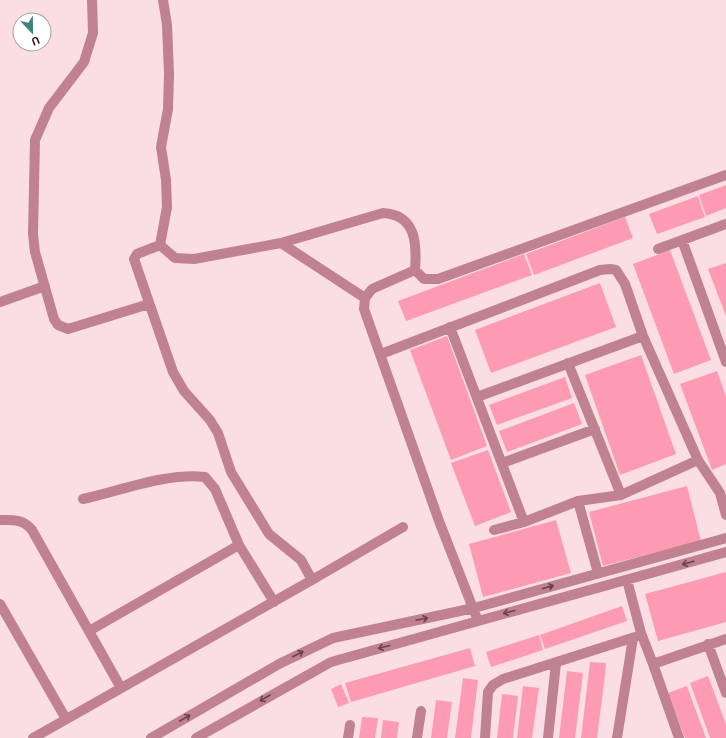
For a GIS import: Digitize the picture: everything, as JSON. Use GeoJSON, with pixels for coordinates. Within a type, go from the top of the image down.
{"type":"FeatureCollection","features":[{"type":"Feature","properties":{"kind":"street"},"geometry":{"type":"LineString","coordinates":[[92,0],[93,33],[84,62],[49,108],[42,121],[35,140],[33,234],[35,252],[54,320],[62,328],[68,329],[149,304]]}},
{"type":"Feature","properties":{"kind":"street"},"geometry":{"type":"LineString","coordinates":[[160,245],[167,207],[166,180],[161,147],[168,110],[169,74],[167,25],[163,0]]}},
{"type":"Feature","properties":{"kind":"street"},"geometry":{"type":"LineString","coordinates":[[415,270],[424,279],[438,279],[726,175]]}},
{"type":"Feature","properties":{"kind":"street"},"geometry":{"type":"LineString","coordinates":[[160,245],[175,258],[194,259],[281,243],[383,213],[394,214],[406,220],[417,252],[415,270]]}},
{"type":"Feature","properties":{"kind":"street"},"geometry":{"type":"LineString","coordinates":[[658,249],[726,224]]}},
{"type":"Feature","properties":{"kind":"street"},"geometry":{"type":"LineString","coordinates":[[682,240],[726,362]]}},
{"type":"Feature","properties":{"kind":"street"},"geometry":{"type":"LineString","coordinates":[[281,243],[365,298]]}},
{"type":"Feature","properties":{"kind":"street"},"geometry":{"type":"LineString","coordinates":[[160,245],[137,254],[134,259],[173,372],[184,391],[210,420],[218,433],[231,472],[269,534],[302,560],[312,580]]}},
{"type":"Feature","properties":{"kind":"street"},"geometry":{"type":"LineString","coordinates":[[415,270],[372,289],[365,298],[364,309],[439,521],[478,621]]}},
{"type":"Feature","properties":{"kind":"street"},"geometry":{"type":"LineString","coordinates":[[381,354],[600,270],[616,270],[623,280],[643,336],[698,460],[720,493],[726,515]]}},
{"type":"Feature","properties":{"kind":"street"},"geometry":{"type":"LineString","coordinates":[[0,302],[45,286]]}},
{"type":"Feature","properties":{"kind":"street"},"geometry":{"type":"LineString","coordinates":[[450,327],[524,522]]}},
{"type":"Feature","properties":{"kind":"street"},"geometry":{"type":"LineString","coordinates":[[477,397],[643,336]]}},
{"type":"Feature","properties":{"kind":"street"},"geometry":{"type":"LineString","coordinates":[[568,363],[621,495]]}},
{"type":"Feature","properties":{"kind":"street"},"geometry":{"type":"LineString","coordinates":[[502,463],[595,429]]}},
{"type":"Feature","properties":{"kind":"street"},"geometry":{"type":"LineString","coordinates":[[494,530],[524,522],[578,501],[621,495],[698,460]]}},
{"type":"Feature","properties":{"kind":"street"},"geometry":{"type":"LineString","coordinates":[[83,499],[175,477],[192,475],[205,477],[215,489],[239,544],[274,602]]}},
{"type":"Feature","properties":{"kind":"street"},"geometry":{"type":"LineString","coordinates":[[578,501],[598,573]]}},
{"type":"Feature","properties":{"kind":"street"},"geometry":{"type":"LineString","coordinates":[[0,520],[20,521],[26,524],[121,688]]}},
{"type":"Feature","properties":{"kind":"street"},"geometry":{"type":"LineString","coordinates":[[33,738],[404,527]]}},
{"type":"Feature","properties":{"kind":"street"},"geometry":{"type":"LineString","coordinates":[[151,738],[279,664],[321,643],[348,634],[474,608],[726,538]]}},
{"type":"Feature","properties":{"kind":"street"},"geometry":{"type":"LineString","coordinates":[[89,631],[239,544]]}},
{"type":"Feature","properties":{"kind":"street"},"geometry":{"type":"LineString","coordinates":[[196,738],[332,662],[726,552]]}},
{"type":"Feature","properties":{"kind":"street"},"geometry":{"type":"LineString","coordinates":[[627,580],[641,633],[679,738]]}},
{"type":"Feature","properties":{"kind":"street"},"geometry":{"type":"LineString","coordinates":[[0,604],[66,719]]}},
{"type":"Feature","properties":{"kind":"street"},"geometry":{"type":"LineString","coordinates":[[485,738],[488,692],[494,685],[503,679],[634,638],[617,738]]}},
{"type":"Feature","properties":{"kind":"street"},"geometry":{"type":"LineString","coordinates":[[653,664],[726,639]]}},
{"type":"Feature","properties":{"kind":"street"},"geometry":{"type":"LineString","coordinates":[[708,644],[726,693]]}},
{"type":"Feature","properties":{"kind":"street"},"geometry":{"type":"LineString","coordinates":[[548,738],[556,663]]}},
{"type":"Feature","properties":{"kind":"street"},"geometry":{"type":"LineString","coordinates":[[416,738],[421,712]]}},
{"type":"Feature","properties":{"kind":"street"},"geometry":{"type":"LineString","coordinates":[[348,738],[350,725]]}},
{"type":"Feature","properties":{"kind":"building"},"geometry":{"type":"Polygon","coordinates":[[[726,185],[726,208],[706,216],[699,195],[726,185]]]}},
{"type":"Feature","properties":{"kind":"building"},"geometry":{"type":"Polygon","coordinates":[[[698,196],[705,217],[657,234],[649,214],[698,196]]]}},
{"type":"Feature","properties":{"kind":"building"},"geometry":{"type":"Polygon","coordinates":[[[625,217],[633,238],[534,275],[526,254],[625,217]]]}},
{"type":"Feature","properties":{"kind":"building"},"geometry":{"type":"Polygon","coordinates":[[[670,250],[711,360],[674,374],[633,264],[670,250]]]}},
{"type":"Feature","properties":{"kind":"building"},"geometry":{"type":"Polygon","coordinates":[[[524,254],[532,275],[406,321],[398,301],[524,254]]]}},
{"type":"Feature","properties":{"kind":"building"},"geometry":{"type":"Polygon","coordinates":[[[726,263],[726,316],[708,269],[726,263]]]}},
{"type":"Feature","properties":{"kind":"building"},"geometry":{"type":"Polygon","coordinates":[[[600,283],[616,327],[491,373],[475,330],[600,283]]]}},
{"type":"Feature","properties":{"kind":"building"},"geometry":{"type":"Polygon","coordinates":[[[447,336],[487,446],[451,460],[410,350],[447,336]]]}},
{"type":"Feature","properties":{"kind":"building"},"geometry":{"type":"Polygon","coordinates":[[[641,355],[676,454],[620,475],[585,375],[641,355]]]}},
{"type":"Feature","properties":{"kind":"building"},"geometry":{"type":"Polygon","coordinates":[[[717,371],[726,396],[726,464],[712,470],[680,384],[717,371]]]}},
{"type":"Feature","properties":{"kind":"building"},"geometry":{"type":"Polygon","coordinates":[[[565,377],[572,398],[497,425],[489,405],[565,377]]]}},
{"type":"Feature","properties":{"kind":"building"},"geometry":{"type":"Polygon","coordinates":[[[574,403],[582,424],[507,452],[499,431],[574,403]]]}},
{"type":"Feature","properties":{"kind":"building"},"geometry":{"type":"Polygon","coordinates":[[[488,450],[511,512],[475,526],[451,463],[488,450]]]}},
{"type":"Feature","properties":{"kind":"building"},"geometry":{"type":"Polygon","coordinates":[[[687,486],[701,541],[603,566],[589,512],[687,486]]]}},
{"type":"Feature","properties":{"kind":"building"},"geometry":{"type":"Polygon","coordinates":[[[556,520],[571,573],[483,597],[469,544],[556,520]]]}},
{"type":"Feature","properties":{"kind":"building"},"geometry":{"type":"Polygon","coordinates":[[[726,572],[726,622],[658,641],[645,594],[726,572]]]}},
{"type":"Feature","properties":{"kind":"building"},"geometry":{"type":"Polygon","coordinates":[[[622,606],[627,621],[545,649],[540,635],[622,606]]]}},
{"type":"Feature","properties":{"kind":"building"},"geometry":{"type":"Polygon","coordinates":[[[539,635],[543,650],[491,667],[486,652],[539,635]]]}},
{"type":"Feature","properties":{"kind":"building"},"geometry":{"type":"Polygon","coordinates":[[[470,648],[475,666],[351,702],[345,683],[470,648]]]}},
{"type":"Feature","properties":{"kind":"building"},"geometry":{"type":"Polygon","coordinates":[[[590,662],[606,663],[605,675],[597,738],[581,738],[590,662]]]}},
{"type":"Feature","properties":{"kind":"building"},"geometry":{"type":"Polygon","coordinates":[[[567,671],[583,673],[575,738],[559,738],[567,671]]]}},
{"type":"Feature","properties":{"kind":"building"},"geometry":{"type":"Polygon","coordinates":[[[708,676],[726,724],[726,738],[710,738],[690,683],[708,676]]]}},
{"type":"Feature","properties":{"kind":"building"},"geometry":{"type":"Polygon","coordinates":[[[463,678],[478,680],[471,738],[455,738],[463,678]]]}},
{"type":"Feature","properties":{"kind":"building"},"geometry":{"type":"Polygon","coordinates":[[[341,684],[349,703],[338,707],[331,689],[341,684]]]}},
{"type":"Feature","properties":{"kind":"building"},"geometry":{"type":"Polygon","coordinates":[[[523,686],[539,688],[532,738],[517,738],[523,686]]]}},
{"type":"Feature","properties":{"kind":"building"},"geometry":{"type":"Polygon","coordinates":[[[687,686],[706,738],[685,738],[668,693],[687,686]]]}},
{"type":"Feature","properties":{"kind":"building"},"geometry":{"type":"Polygon","coordinates":[[[502,694],[518,696],[513,738],[497,738],[502,694]]]}},
{"type":"Feature","properties":{"kind":"building"},"geometry":{"type":"Polygon","coordinates":[[[436,700],[452,702],[447,738],[431,738],[436,700]]]}},
{"type":"Feature","properties":{"kind":"building"},"geometry":{"type":"Polygon","coordinates":[[[362,717],[378,718],[375,738],[359,738],[362,717]]]}},
{"type":"Feature","properties":{"kind":"building"},"geometry":{"type":"Polygon","coordinates":[[[383,720],[399,722],[397,738],[381,738],[383,720]]]}}]}
